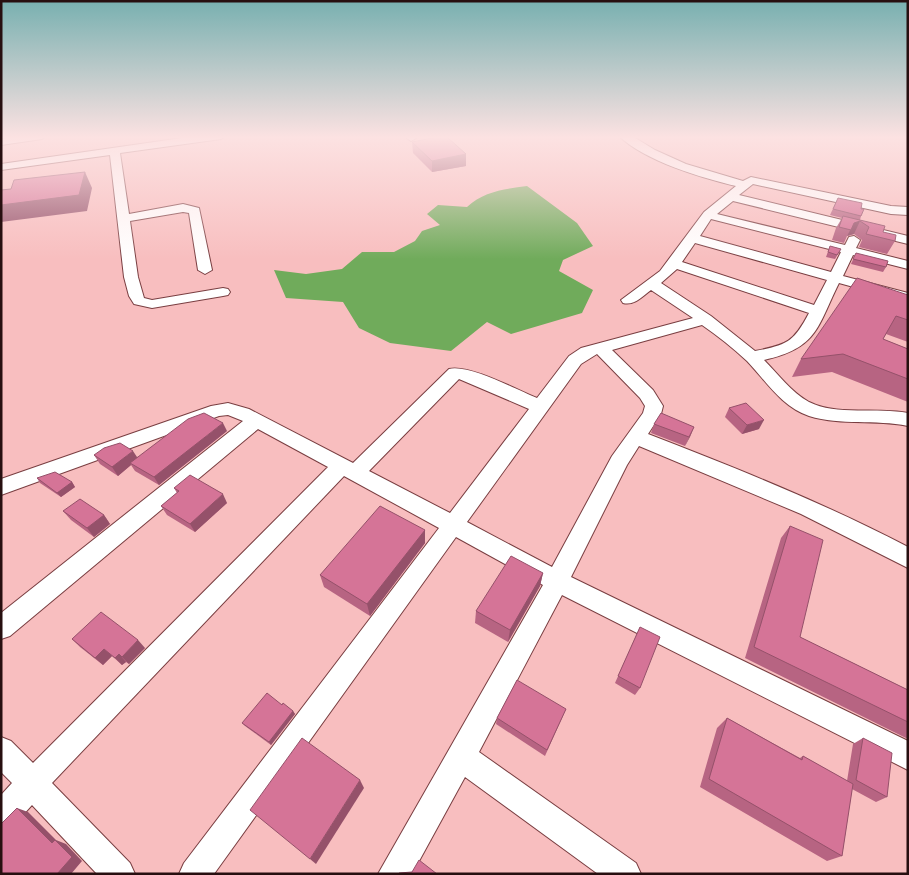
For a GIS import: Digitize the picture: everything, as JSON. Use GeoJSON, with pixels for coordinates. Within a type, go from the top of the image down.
{"type":"FeatureCollection","features":[{"type":"Feature","properties":{"kind":"street"},"geometry":{"type":"LineString","coordinates":[[119,177],[131,277],[139,301],[152,304],[223,292]]}},
{"type":"Feature","properties":{"kind":"street"},"geometry":{"type":"LineString","coordinates":[[715,177],[744,185]]}},
{"type":"Feature","properties":{"kind":"street"},"geometry":{"type":"LineString","coordinates":[[628,300],[652,284],[674,264],[708,215],[748,181],[758,180],[891,210],[908,211]]}},
{"type":"Feature","properties":{"kind":"street"},"geometry":{"type":"LineString","coordinates":[[731,197],[908,240]]}},
{"type":"Feature","properties":{"kind":"street"},"geometry":{"type":"LineString","coordinates":[[125,218],[183,208],[195,211],[205,270]]}},
{"type":"Feature","properties":{"kind":"street"},"geometry":{"type":"LineString","coordinates":[[708,215],[849,252],[908,265]]}},
{"type":"Feature","properties":{"kind":"street"},"geometry":{"type":"LineString","coordinates":[[752,357],[785,350],[798,343],[813,324],[859,228]]}},
{"type":"Feature","properties":{"kind":"street"},"geometry":{"type":"LineString","coordinates":[[692,238],[908,298]]}},
{"type":"Feature","properties":{"kind":"street"},"geometry":{"type":"LineString","coordinates":[[674,264],[818,311]]}},
{"type":"Feature","properties":{"kind":"street"},"geometry":{"type":"LineString","coordinates":[[652,284],[706,319],[752,357],[786,393],[804,407],[833,413],[889,416],[908,420]]}},
{"type":"Feature","properties":{"kind":"street"},"geometry":{"type":"LineString","coordinates":[[195,874],[539,406],[575,360],[587,352],[706,319]]}},
{"type":"Feature","properties":{"kind":"street"},"geometry":{"type":"LineString","coordinates":[[394,874],[461,757],[557,581],[619,461],[652,414],[653,402],[647,394],[600,348]]}},
{"type":"Feature","properties":{"kind":"street"},"geometry":{"type":"LineString","coordinates":[[1,816],[348,470],[455,373],[470,376],[539,406]]}},
{"type":"Feature","properties":{"kind":"street"},"geometry":{"type":"LineString","coordinates":[[1,487],[217,410],[228,409],[243,413],[557,581],[908,756]]}},
{"type":"Feature","properties":{"kind":"street"},"geometry":{"type":"LineString","coordinates":[[1,628],[257,420]]}},
{"type":"Feature","properties":{"kind":"street"},"geometry":{"type":"LineString","coordinates":[[635,438],[720,470],[827,517],[908,558]]}},
{"type":"Feature","properties":{"kind":"street"},"geometry":{"type":"LineString","coordinates":[[1,751],[119,874]]}},
{"type":"Feature","properties":{"kind":"street"},"geometry":{"type":"LineString","coordinates":[[461,757],[625,874]]}},
{"type":"Feature","properties":{"kind":"shaded area"},"geometry":{"type":"Polygon","coordinates":[[[527,186],[577,223],[593,246],[563,260],[559,271],[593,290],[582,313],[511,334],[487,322],[451,351],[390,343],[359,328],[343,302],[286,298],[274,270],[306,274],[342,269],[362,252],[394,252],[415,241],[422,231],[440,225],[427,214],[438,205],[467,207],[480,197],[488,194],[527,186]]]}},
{"type":"Feature","properties":{"kind":"building"},"geometry":{"type":"Polygon","coordinates":[[[42,177],[84,177],[79,195],[1,205],[1,190],[11,189],[14,180],[42,177]]]}},
{"type":"Feature","properties":{"kind":"building"},"geometry":{"type":"Polygon","coordinates":[[[838,198],[862,203],[861,209],[864,209],[861,216],[833,209],[838,198]]]}},
{"type":"Feature","properties":{"kind":"building"},"geometry":{"type":"Polygon","coordinates":[[[843,216],[885,226],[883,232],[896,235],[895,241],[866,234],[869,227],[860,221],[854,223],[851,230],[839,227],[843,216]]]}},
{"type":"Feature","properties":{"kind":"building"},"geometry":{"type":"Polygon","coordinates":[[[830,246],[841,249],[837,255],[828,252],[830,246]]]}},
{"type":"Feature","properties":{"kind":"building"},"geometry":{"type":"Polygon","coordinates":[[[856,253],[888,261],[886,267],[853,259],[856,253]]]}},
{"type":"Feature","properties":{"kind":"building"},"geometry":{"type":"Polygon","coordinates":[[[857,278],[908,295],[908,320],[896,316],[883,339],[908,349],[908,379],[843,354],[801,359],[857,278]]]}},
{"type":"Feature","properties":{"kind":"building"},"geometry":{"type":"Polygon","coordinates":[[[746,403],[764,420],[747,425],[729,408],[746,403]]]}},
{"type":"Feature","properties":{"kind":"building"},"geometry":{"type":"Polygon","coordinates":[[[204,413],[223,423],[154,477],[130,463],[188,419],[204,413]]]}},
{"type":"Feature","properties":{"kind":"building"},"geometry":{"type":"Polygon","coordinates":[[[661,413],[694,427],[689,437],[654,424],[661,413]]]}},
{"type":"Feature","properties":{"kind":"building"},"geometry":{"type":"Polygon","coordinates":[[[120,443],[133,451],[112,467],[94,455],[104,448],[120,443]]]}},
{"type":"Feature","properties":{"kind":"building"},"geometry":{"type":"Polygon","coordinates":[[[55,472],[72,482],[57,493],[37,478],[55,472]]]}},
{"type":"Feature","properties":{"kind":"building"},"geometry":{"type":"Polygon","coordinates":[[[190,475],[223,494],[190,524],[161,506],[179,491],[174,488],[190,475]]]}},
{"type":"Feature","properties":{"kind":"building"},"geometry":{"type":"Polygon","coordinates":[[[80,499],[104,515],[87,528],[63,511],[80,499]]]}},
{"type":"Feature","properties":{"kind":"building"},"geometry":{"type":"Polygon","coordinates":[[[380,506],[425,530],[367,604],[320,575],[380,506]]]}},
{"type":"Feature","properties":{"kind":"building"},"geometry":{"type":"Polygon","coordinates":[[[790,526],[823,540],[800,637],[908,690],[908,722],[754,647],[790,526]]]}},
{"type":"Feature","properties":{"kind":"building"},"geometry":{"type":"Polygon","coordinates":[[[511,556],[543,573],[510,630],[476,611],[511,556]]]}},
{"type":"Feature","properties":{"kind":"building"},"geometry":{"type":"Polygon","coordinates":[[[101,612],[138,640],[122,657],[119,654],[115,658],[104,649],[95,658],[72,639],[101,612]]]}},
{"type":"Feature","properties":{"kind":"building"},"geometry":{"type":"Polygon","coordinates":[[[640,627],[660,637],[640,688],[618,676],[640,627]]]}},
{"type":"Feature","properties":{"kind":"building"},"geometry":{"type":"Polygon","coordinates":[[[517,680],[566,709],[547,750],[497,718],[517,680]]]}},
{"type":"Feature","properties":{"kind":"building"},"geometry":{"type":"Polygon","coordinates":[[[267,693],[293,711],[269,742],[242,723],[267,693]]]}},
{"type":"Feature","properties":{"kind":"building"},"geometry":{"type":"Polygon","coordinates":[[[727,718],[802,760],[803,756],[853,784],[842,856],[709,779],[727,718]]]}},
{"type":"Feature","properties":{"kind":"building"},"geometry":{"type":"Polygon","coordinates":[[[302,738],[360,780],[310,859],[250,810],[302,738]]]}},
{"type":"Feature","properties":{"kind":"building"},"geometry":{"type":"Polygon","coordinates":[[[863,738],[892,753],[887,797],[856,780],[863,738]]]}},
{"type":"Feature","properties":{"kind":"building"},"geometry":{"type":"Polygon","coordinates":[[[17,808],[52,843],[55,840],[72,857],[57,874],[1,874],[1,824],[17,808]]]}},
{"type":"Feature","properties":{"kind":"building"},"geometry":{"type":"Polygon","coordinates":[[[419,860],[437,874],[399,874],[412,872],[419,860]]]}}]}
